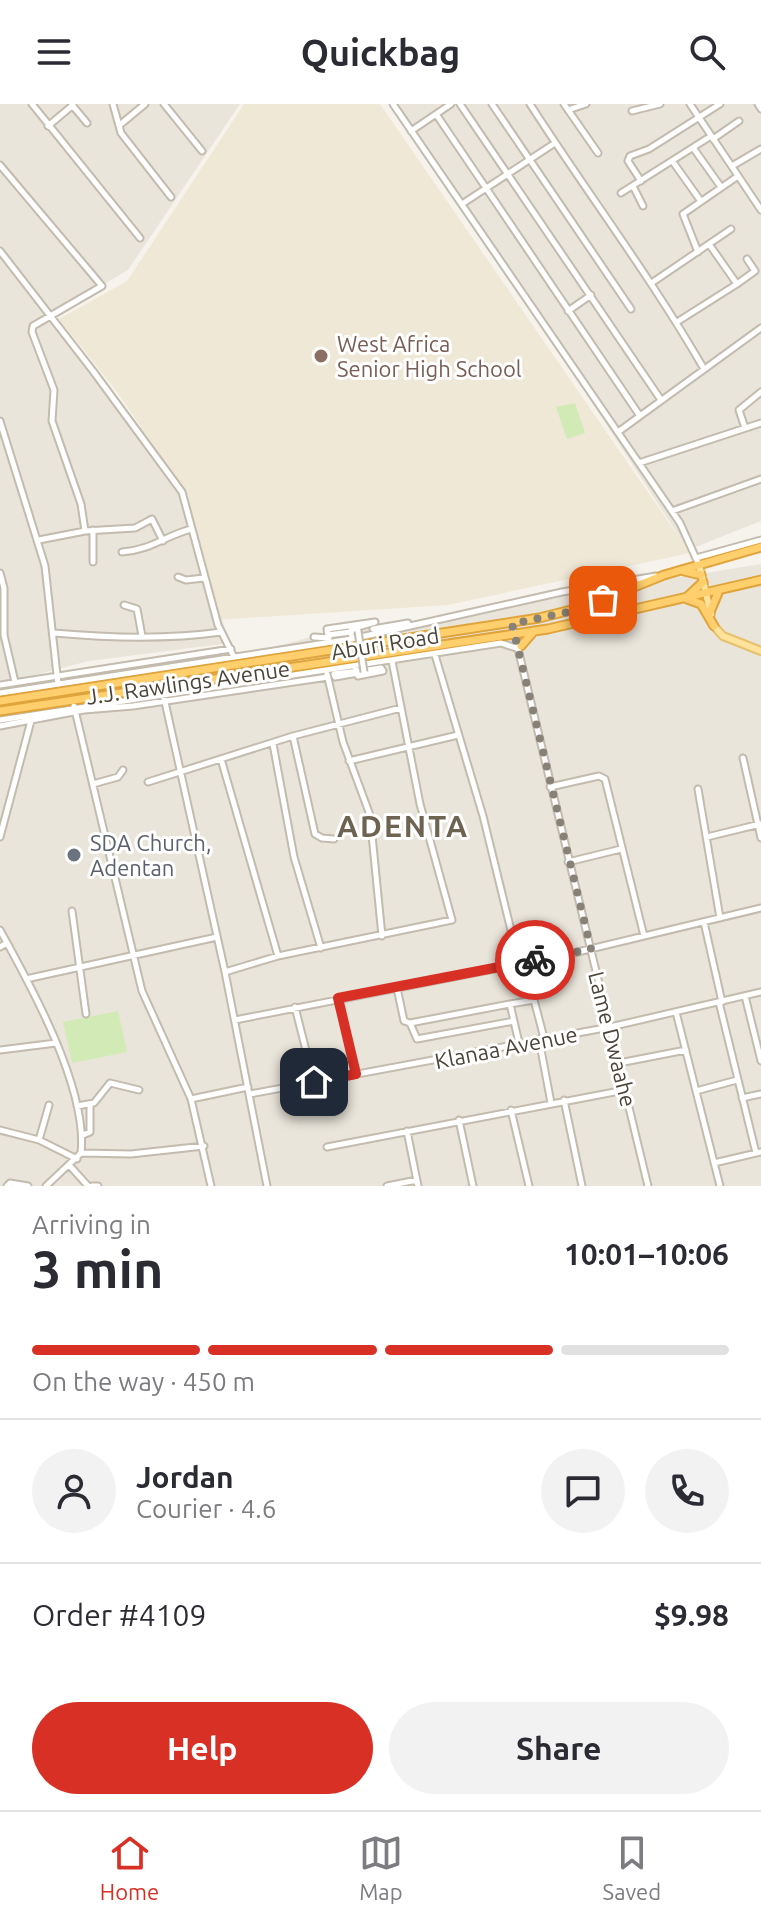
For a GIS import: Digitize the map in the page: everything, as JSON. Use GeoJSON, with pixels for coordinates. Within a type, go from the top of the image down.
{"type":"FeatureCollection","features":[{"type":"Feature","properties":{"kind":"highway","name":"Aburi Road"},"geometry":{"type":"LineString","coordinates":[[0,701],[245,660],[514,623],[587,606],[698,562],[761,547]]}},
{"type":"Feature","properties":{"kind":"highway"},"geometry":{"type":"LineString","coordinates":[[678,571],[702,579],[685,598],[701,604],[714,626]]}},
{"type":"Feature","properties":{"kind":"highway"},"geometry":{"type":"LineString","coordinates":[[706,594],[761,580]]}},
{"type":"Feature","properties":{"kind":"highway"},"geometry":{"type":"LineString","coordinates":[[710,612],[714,597],[725,589]]}},
{"type":"Feature","properties":{"kind":"highway","name":"J.J. Rawlings Avenue"},"geometry":{"type":"LineString","coordinates":[[0,711],[413,653],[706,594]]}},
{"type":"Feature","properties":{"kind":"highway"},"geometry":{"type":"LineString","coordinates":[[519,647],[534,631]]}},
{"type":"Feature","properties":{"kind":"main road"},"geometry":{"type":"LineString","coordinates":[[698,562],[714,626],[723,636],[761,651]]}},
{"type":"Feature","properties":{"kind":"street"},"geometry":{"type":"LineString","coordinates":[[32,104],[140,238]]}},
{"type":"Feature","properties":{"kind":"street"},"geometry":{"type":"LineString","coordinates":[[48,126],[72,104],[87,123]]}},
{"type":"Feature","properties":{"kind":"street"},"geometry":{"type":"LineString","coordinates":[[113,104],[121,133],[171,197]]}},
{"type":"Feature","properties":{"kind":"street"},"geometry":{"type":"LineString","coordinates":[[121,124],[145,104]]}},
{"type":"Feature","properties":{"kind":"street"},"geometry":{"type":"LineString","coordinates":[[164,104],[202,151]]}},
{"type":"Feature","properties":{"kind":"street"},"geometry":{"type":"LineString","coordinates":[[393,104],[672,511],[698,562],[761,540]]}},
{"type":"Feature","properties":{"kind":"street"},"geometry":{"type":"LineString","coordinates":[[411,131],[451,104]]}},
{"type":"Feature","properties":{"kind":"street"},"geometry":{"type":"LineString","coordinates":[[460,104],[661,400]]}},
{"type":"Feature","properties":{"kind":"street"},"geometry":{"type":"LineString","coordinates":[[492,104],[631,309]]}},
{"type":"Feature","properties":{"kind":"street"},"geometry":{"type":"LineString","coordinates":[[530,104],[653,282],[704,369]]}},
{"type":"Feature","properties":{"kind":"street"},"geometry":{"type":"LineString","coordinates":[[586,104],[566,107],[598,153]]}},
{"type":"Feature","properties":{"kind":"street"},"geometry":{"type":"LineString","coordinates":[[632,111],[660,104]]}},
{"type":"Feature","properties":{"kind":"street"},"geometry":{"type":"LineString","coordinates":[[690,104],[761,210]]}},
{"type":"Feature","properties":{"kind":"street"},"geometry":{"type":"LineString","coordinates":[[641,181],[628,161],[630,156],[649,149],[720,104]]}},
{"type":"Feature","properties":{"kind":"street"},"geometry":{"type":"LineString","coordinates":[[758,104],[761,109]]}},
{"type":"Feature","properties":{"kind":"street"},"geometry":{"type":"LineString","coordinates":[[436,114],[640,416]]}},
{"type":"Feature","properties":{"kind":"street"},"geometry":{"type":"LineString","coordinates":[[621,193],[739,121]]}},
{"type":"Feature","properties":{"kind":"street"},"geometry":{"type":"LineString","coordinates":[[462,204],[555,143]]}},
{"type":"Feature","properties":{"kind":"street"},"geometry":{"type":"LineString","coordinates":[[694,149],[721,187]]}},
{"type":"Feature","properties":{"kind":"street"},"geometry":{"type":"LineString","coordinates":[[732,166],[761,149]]}},
{"type":"Feature","properties":{"kind":"street"},"geometry":{"type":"LineString","coordinates":[[673,162],[700,200]]}},
{"type":"Feature","properties":{"kind":"street"},"geometry":{"type":"LineString","coordinates":[[0,165],[102,286],[33,326],[32,332],[54,390],[52,421],[81,504],[85,531]]}},
{"type":"Feature","properties":{"kind":"street"},"geometry":{"type":"LineString","coordinates":[[698,252],[682,219],[683,214],[738,176]]}},
{"type":"Feature","properties":{"kind":"street"},"geometry":{"type":"LineString","coordinates":[[633,186],[643,206]]}},
{"type":"Feature","properties":{"kind":"street"},"geometry":{"type":"LineString","coordinates":[[653,282],[731,229]]}},
{"type":"Feature","properties":{"kind":"street"},"geometry":{"type":"LineString","coordinates":[[709,244],[737,284]]}},
{"type":"Feature","properties":{"kind":"street"},"geometry":{"type":"LineString","coordinates":[[0,251],[178,486],[221,632],[234,657]]}},
{"type":"Feature","properties":{"kind":"street"},"geometry":{"type":"LineString","coordinates":[[677,322],[755,271],[747,259]]}},
{"type":"Feature","properties":{"kind":"street"},"geometry":{"type":"LineString","coordinates":[[568,311],[591,295]]}},
{"type":"Feature","properties":{"kind":"street"},"geometry":{"type":"LineString","coordinates":[[618,432],[761,328]]}},
{"type":"Feature","properties":{"kind":"street"},"geometry":{"type":"LineString","coordinates":[[745,428],[739,410],[761,392]]}},
{"type":"Feature","properties":{"kind":"street"},"geometry":{"type":"LineString","coordinates":[[0,421],[39,540],[50,591],[58,680]]}},
{"type":"Feature","properties":{"kind":"street"},"geometry":{"type":"LineString","coordinates":[[639,463],[761,423]]}},
{"type":"Feature","properties":{"kind":"street"},"geometry":{"type":"LineString","coordinates":[[672,511],[761,479]]}},
{"type":"Feature","properties":{"kind":"street"},"geometry":{"type":"LineString","coordinates":[[39,540],[93,530],[135,528],[152,519],[163,541]]}},
{"type":"Feature","properties":{"kind":"street"},"geometry":{"type":"LineString","coordinates":[[122,552],[147,550],[191,529]]}},
{"type":"Feature","properties":{"kind":"street"},"geometry":{"type":"LineString","coordinates":[[93,530],[93,562]]}},
{"type":"Feature","properties":{"kind":"street"},"geometry":{"type":"LineString","coordinates":[[0,573],[4,588],[4,635],[17,690]]}},
{"type":"Feature","properties":{"kind":"street"},"geometry":{"type":"LineString","coordinates":[[314,637],[354,635],[562,592],[664,575]]}},
{"type":"Feature","properties":{"kind":"street"},"geometry":{"type":"LineString","coordinates":[[178,577],[204,578]]}},
{"type":"Feature","properties":{"kind":"street"},"geometry":{"type":"LineString","coordinates":[[124,605],[137,609],[142,637]]}},
{"type":"Feature","properties":{"kind":"street"},"geometry":{"type":"LineString","coordinates":[[354,635],[328,635],[327,629],[375,622],[351,629],[354,635],[364,672],[352,674],[335,677],[334,674],[348,672],[361,671],[367,671],[381,668],[383,671],[358,676],[355,666]]}},
{"type":"Feature","properties":{"kind":"street"},"geometry":{"type":"LineString","coordinates":[[0,685],[234,657],[245,660],[408,623]]}},
{"type":"Feature","properties":{"kind":"street","name":"Lame Dwaahe"},"geometry":{"type":"LineString","coordinates":[[514,623],[550,787],[648,1186]]}},
{"type":"Feature","properties":{"kind":"street"},"geometry":{"type":"LineString","coordinates":[[54,633],[124,639],[221,632]]}},
{"type":"Feature","properties":{"kind":"street"},"geometry":{"type":"LineString","coordinates":[[0,720],[327,673],[392,661],[413,653],[435,655],[501,643],[519,647]]}},
{"type":"Feature","properties":{"kind":"street"},"geometry":{"type":"LineString","coordinates":[[0,693],[231,649]]}},
{"type":"Feature","properties":{"kind":"street"},"geometry":{"type":"LineString","coordinates":[[435,655],[483,816],[519,963]]}},
{"type":"Feature","properties":{"kind":"street"},"geometry":{"type":"LineString","coordinates":[[225,972],[278,956],[448,923],[453,919],[420,804],[392,661]]}},
{"type":"Feature","properties":{"kind":"street"},"geometry":{"type":"LineString","coordinates":[[304,669],[327,673]]}},
{"type":"Feature","properties":{"kind":"street"},"geometry":{"type":"LineString","coordinates":[[327,673],[349,761],[370,815],[382,936]]}},
{"type":"Feature","properties":{"kind":"street"},"geometry":{"type":"LineString","coordinates":[[164,696],[180,687]]}},
{"type":"Feature","properties":{"kind":"street"},"geometry":{"type":"LineString","coordinates":[[164,696],[225,972],[267,1186]]}},
{"type":"Feature","properties":{"kind":"street"},"geometry":{"type":"LineString","coordinates":[[75,708],[132,954],[154,1023],[191,1099],[211,1186]]}},
{"type":"Feature","properties":{"kind":"street"},"geometry":{"type":"LineString","coordinates":[[148,782],[293,736],[401,708]]}},
{"type":"Feature","properties":{"kind":"street"},"geometry":{"type":"LineString","coordinates":[[0,726],[32,716]]}},
{"type":"Feature","properties":{"kind":"street"},"geometry":{"type":"LineString","coordinates":[[0,837],[32,716]]}},
{"type":"Feature","properties":{"kind":"street"},"geometry":{"type":"LineString","coordinates":[[349,761],[458,735]]}},
{"type":"Feature","properties":{"kind":"street"},"geometry":{"type":"LineString","coordinates":[[293,736],[315,834],[334,839]]}},
{"type":"Feature","properties":{"kind":"street"},"geometry":{"type":"LineString","coordinates":[[273,744],[294,857],[321,948]]}},
{"type":"Feature","properties":{"kind":"street"},"geometry":{"type":"LineString","coordinates":[[743,758],[761,838]]}},
{"type":"Feature","properties":{"kind":"street"},"geometry":{"type":"LineString","coordinates":[[221,759],[278,956]]}},
{"type":"Feature","properties":{"kind":"street"},"geometry":{"type":"LineString","coordinates":[[93,784],[118,777],[123,770]]}},
{"type":"Feature","properties":{"kind":"street"},"geometry":{"type":"LineString","coordinates":[[550,787],[599,776],[605,779],[644,936]]}},
{"type":"Feature","properties":{"kind":"street"},"geometry":{"type":"LineString","coordinates":[[698,789],[720,918]]}},
{"type":"Feature","properties":{"kind":"street"},"geometry":{"type":"LineString","coordinates":[[707,837],[759,824]]}},
{"type":"Feature","properties":{"kind":"street"},"geometry":{"type":"LineString","coordinates":[[568,862],[621,849]]}},
{"type":"Feature","properties":{"kind":"street"},"geometry":{"type":"LineString","coordinates":[[235,1020],[591,949],[761,908]]}},
{"type":"Feature","properties":{"kind":"street"},"geometry":{"type":"LineString","coordinates":[[72,911],[86,1014]]}},
{"type":"Feature","properties":{"kind":"street"},"geometry":{"type":"LineString","coordinates":[[704,922],[737,1080],[758,1152],[714,1163]]}},
{"type":"Feature","properties":{"kind":"street"},"geometry":{"type":"LineString","coordinates":[[0,930],[56,1043],[77,1106],[83,1135],[79,1156],[46,1186]]}},
{"type":"Feature","properties":{"kind":"street"},"geometry":{"type":"LineString","coordinates":[[26,979],[217,937]]}},
{"type":"Feature","properties":{"kind":"street"},"geometry":{"type":"LineString","coordinates":[[0,947],[7,943]]}},
{"type":"Feature","properties":{"kind":"street"},"geometry":{"type":"LineString","coordinates":[[397,988],[404,1021],[410,1023],[534,1000],[551,1103]]}},
{"type":"Feature","properties":{"kind":"street","name":"Klanaa Avenue"},"geometry":{"type":"LineString","coordinates":[[191,1099],[314,1082],[610,1027],[761,992]]}},
{"type":"Feature","properties":{"kind":"street"},"geometry":{"type":"LineString","coordinates":[[745,996],[761,1061]]}},
{"type":"Feature","properties":{"kind":"street"},"geometry":{"type":"LineString","coordinates":[[338,998],[356,1074]]}},
{"type":"Feature","properties":{"kind":"street"},"geometry":{"type":"LineString","coordinates":[[510,1004],[519,1044]]}},
{"type":"Feature","properties":{"kind":"street"},"geometry":{"type":"LineString","coordinates":[[295,1007],[314,1082]]}},
{"type":"Feature","properties":{"kind":"street"},"geometry":{"type":"LineString","coordinates":[[676,1012],[720,1186]]}},
{"type":"Feature","properties":{"kind":"street"},"geometry":{"type":"LineString","coordinates":[[410,1023],[415,1038],[421,1039],[514,1021]]}},
{"type":"Feature","properties":{"kind":"street"},"geometry":{"type":"LineString","coordinates":[[0,1050],[56,1043]]}},
{"type":"Feature","properties":{"kind":"street"},"geometry":{"type":"LineString","coordinates":[[619,1063],[686,1050]]}},
{"type":"Feature","properties":{"kind":"street"},"geometry":{"type":"LineString","coordinates":[[696,1091],[737,1080]]}},
{"type":"Feature","properties":{"kind":"street"},"geometry":{"type":"LineString","coordinates":[[83,1135],[90,1132],[90,1105],[110,1083],[139,1090]]}},
{"type":"Feature","properties":{"kind":"street"},"geometry":{"type":"LineString","coordinates":[[327,1147],[625,1090]]}},
{"type":"Feature","properties":{"kind":"street"},"geometry":{"type":"LineString","coordinates":[[742,1098],[761,1094]]}},
{"type":"Feature","properties":{"kind":"street"},"geometry":{"type":"LineString","coordinates":[[564,1100],[582,1186]]}},
{"type":"Feature","properties":{"kind":"street"},"geometry":{"type":"LineString","coordinates":[[39,1140],[49,1105]]}},
{"type":"Feature","properties":{"kind":"street"},"geometry":{"type":"LineString","coordinates":[[77,1106],[90,1105]]}},
{"type":"Feature","properties":{"kind":"street"},"geometry":{"type":"LineString","coordinates":[[511,1110],[529,1186]]}},
{"type":"Feature","properties":{"kind":"street"},"geometry":{"type":"LineString","coordinates":[[459,1120],[473,1186]]}},
{"type":"Feature","properties":{"kind":"street"},"geometry":{"type":"LineString","coordinates":[[0,1130],[39,1140],[79,1156],[204,1146]]}},
{"type":"Feature","properties":{"kind":"street"},"geometry":{"type":"LineString","coordinates":[[387,1186],[418,1183],[407,1131]]}},
{"type":"Feature","properties":{"kind":"street"},"geometry":{"type":"LineString","coordinates":[[70,1166],[93,1186]]}},
{"type":"Feature","properties":{"kind":"street"},"geometry":{"type":"LineString","coordinates":[[0,1180],[8,1185],[28,1186]]}},
{"type":"Feature","properties":{"kind":"shaded area"},"geometry":{"type":"Polygon","coordinates":[[[0,104],[240,104],[128,270],[46,318],[164,454],[230,643],[89,661],[0,684],[0,104]]]}},
{"type":"Feature","properties":{"kind":"shaded area","name":"West Africa Senior High School"},"geometry":{"type":"Polygon","coordinates":[[[244,104],[380,104],[690,553],[448,605],[215,620],[183,488],[117,392],[59,319],[127,281],[244,104]]]}},
{"type":"Feature","properties":{"kind":"shaded area"},"geometry":{"type":"Polygon","coordinates":[[[398,104],[761,104],[761,521],[688,550],[398,104]]]}},
{"type":"Feature","properties":{"kind":"shaded area"},"geometry":{"type":"Polygon","coordinates":[[[761,564],[761,1186],[0,1186],[0,720],[311,637],[761,564]]]}},
{"type":"Feature","properties":{"kind":"green space"},"geometry":{"type":"Polygon","coordinates":[[[575,403],[585,433],[567,439],[556,407],[575,403]]]}},
{"type":"Feature","properties":{"kind":"green space"},"geometry":{"type":"Polygon","coordinates":[[[118,1011],[127,1052],[72,1063],[63,1022],[118,1011]]]}},
{"type":"Feature","properties":{"kind":"way so far"},"geometry":{"type":"LineString","coordinates":[[535,960],[591,949],[512,624],[568,612],[603,600]]}},
{"type":"Feature","properties":{"kind":"place","name":"West Africa Senior High School"},"geometry":{"type":"Point","coordinates":[321,356]}},
{"type":"Feature","properties":{"kind":"place","name":"SDA Church, Adentan"},"geometry":{"type":"Point","coordinates":[74,855]}},
{"type":"Feature","properties":{"kind":"district","name":"ADENTA"},"geometry":{"type":"Point","coordinates":[403,826]}},
{"type":"Feature","properties":{"kind":"route"},"geometry":{"type":"LineString","coordinates":[[314,1082],[356,1074],[338,998],[535,960]]}}]}
